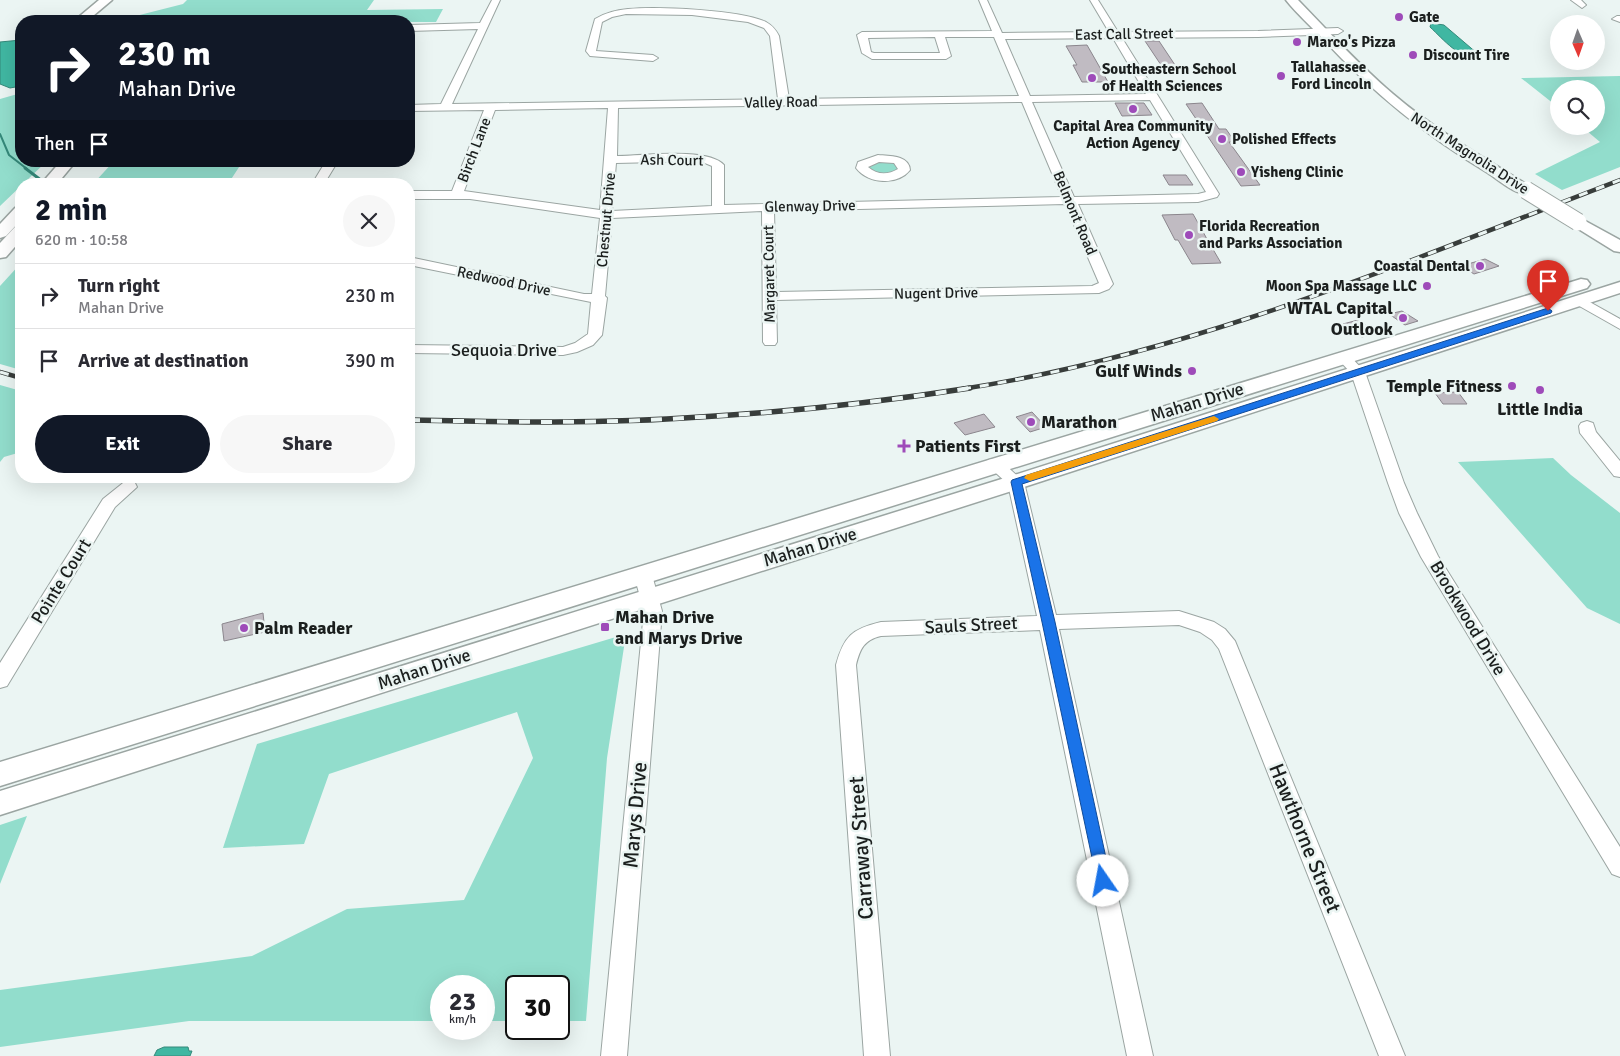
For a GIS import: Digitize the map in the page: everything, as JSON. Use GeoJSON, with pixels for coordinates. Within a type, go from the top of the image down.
{"type":"FeatureCollection","features":[{"type":"Feature","properties":{"kind":"main road","name":"North Magnolia Drive"},"geometry":{"type":"LineString","coordinates":[[1292,0],[1322,31],[1382,82],[1403,109],[1452,145],[1533,188],[1585,219],[1620,247]]}},
{"type":"Feature","properties":{"kind":"main road"},"geometry":{"type":"LineString","coordinates":[[1306,0],[1349,41]]}},
{"type":"Feature","properties":{"kind":"main road"},"geometry":{"type":"LineString","coordinates":[[93,15],[107,10]]}},
{"type":"Feature","properties":{"kind":"main road","name":"North Magnolia Drive"},"geometry":{"type":"LineString","coordinates":[[1382,82],[1396,87],[1421,109],[1533,188]]}},
{"type":"Feature","properties":{"kind":"main road"},"geometry":{"type":"LineString","coordinates":[[1452,145],[1469,143]]}},
{"type":"Feature","properties":{"kind":"main road"},"geometry":{"type":"LineString","coordinates":[[58,178],[71,170]]}},
{"type":"Feature","properties":{"kind":"main road"},"geometry":{"type":"LineString","coordinates":[[0,233],[15,217]]}},
{"type":"Feature","properties":{"kind":"main road","name":"North Magnolia Drive"},"geometry":{"type":"LineString","coordinates":[[1585,219],[1620,233]]}},
{"type":"Feature","properties":{"kind":"main road"},"geometry":{"type":"LineString","coordinates":[[0,253],[15,237]]}},
{"type":"Feature","properties":{"kind":"main road","name":"Mahan Drive"},"geometry":{"type":"LineString","coordinates":[[0,803],[210,737],[994,464],[1620,272]]}},
{"type":"Feature","properties":{"kind":"main road","name":"Mahan Drive"},"geometry":{"type":"LineString","coordinates":[[0,774],[207,709],[1016,482],[1620,287]]}},
{"type":"Feature","properties":{"kind":"main road"},"geometry":{"type":"LineString","coordinates":[[1448,324],[1467,336]]}},
{"type":"Feature","properties":{"kind":"main road"},"geometry":{"type":"LineString","coordinates":[[1180,408],[1195,425]]}},
{"type":"Feature","properties":{"kind":"main road"},"geometry":{"type":"LineString","coordinates":[[207,709],[210,737]]}},
{"type":"Feature","properties":{"kind":"street"},"geometry":{"type":"LineString","coordinates":[[445,107],[496,0]]}},
{"type":"Feature","properties":{"kind":"street","name":"Belmont Road"},"geometry":{"type":"LineString","coordinates":[[984,0],[1106,284],[1102,288]]}},
{"type":"Feature","properties":{"kind":"street"},"geometry":{"type":"LineString","coordinates":[[1094,0],[1153,97]]}},
{"type":"Feature","properties":{"kind":"street"},"geometry":{"type":"LineString","coordinates":[[653,58],[600,56],[593,54],[591,51],[600,18],[639,4],[747,19],[767,26],[775,36],[784,102]]}},
{"type":"Feature","properties":{"kind":"street"},"geometry":{"type":"LineString","coordinates":[[415,28],[484,26]]}},
{"type":"Feature","properties":{"kind":"street","name":"East Call Street"},"geometry":{"type":"LineString","coordinates":[[939,34],[946,56],[872,56],[867,53],[862,35],[939,34],[998,35],[1338,31]]}},
{"type":"Feature","properties":{"kind":"street","name":"Valley Road"},"geometry":{"type":"LineString","coordinates":[[415,108],[1153,97]]}},
{"type":"Feature","properties":{"kind":"street","name":"Glenway Drive"},"geometry":{"type":"LineString","coordinates":[[415,195],[457,194],[606,215],[768,207],[889,191],[1070,201],[1198,198],[1213,194],[1153,97]]}},
{"type":"Feature","properties":{"kind":"street","name":"Chestnut Drive"},"geometry":{"type":"LineString","coordinates":[[595,335],[600,298],[611,160],[613,105]]}},
{"type":"Feature","properties":{"kind":"street","name":"Birch Lane"},"geometry":{"type":"LineString","coordinates":[[457,194],[491,106]]}},
{"type":"Feature","properties":{"kind":"street","name":"Ash Court"},"geometry":{"type":"LineString","coordinates":[[611,160],[700,158],[711,161],[718,166],[718,209]]}},
{"type":"Feature","properties":{"kind":"street"},"geometry":{"type":"LineString","coordinates":[[322,178],[328,167]]}},
{"type":"Feature","properties":{"kind":"street","name":"Margaret Court"},"geometry":{"type":"LineString","coordinates":[[768,207],[770,342]]}},
{"type":"Feature","properties":{"kind":"street","name":"Redwood Drive"},"geometry":{"type":"LineString","coordinates":[[415,262],[584,298],[600,298]]}},
{"type":"Feature","properties":{"kind":"street","name":"Nugent Drive"},"geometry":{"type":"LineString","coordinates":[[769,296],[1084,290],[1102,288]]}},
{"type":"Feature","properties":{"kind":"street"},"geometry":{"type":"LineString","coordinates":[[1579,300],[1620,325]]}},
{"type":"Feature","properties":{"kind":"street","name":"Sequoia Drive"},"geometry":{"type":"LineString","coordinates":[[415,349],[563,351],[575,349],[595,335]]}},
{"type":"Feature","properties":{"kind":"street","name":"Brookwood Drive"},"geometry":{"type":"LineString","coordinates":[[1343,356],[1358,372],[1396,483],[1408,513],[1430,556],[1620,867]]}},
{"type":"Feature","properties":{"kind":"street"},"geometry":{"type":"LineString","coordinates":[[1587,426],[1588,433],[1620,472]]}},
{"type":"Feature","properties":{"kind":"street"},"geometry":{"type":"LineString","coordinates":[[994,464],[1016,482],[1048,622],[1140,1056]]}},
{"type":"Feature","properties":{"kind":"street","name":"Pointe Court"},"geometry":{"type":"LineString","coordinates":[[0,680],[109,503],[129,487]]}},
{"type":"Feature","properties":{"kind":"street","name":"Marys Drive"},"geometry":{"type":"LineString","coordinates":[[614,1056],[653,611],[646,586]]}},
{"type":"Feature","properties":{"kind":"street","name":"Sauls Street"},"geometry":{"type":"LineString","coordinates":[[855,642],[865,633],[881,629],[1179,618],[1209,627]]}},
{"type":"Feature","properties":{"kind":"street","name":"Hawthorne Street"},"geometry":{"type":"LineString","coordinates":[[1209,627],[1224,639],[1228,646],[1392,1056]]}},
{"type":"Feature","properties":{"kind":"street","name":"Carraway Street"},"geometry":{"type":"LineString","coordinates":[[855,642],[851,647],[846,665],[877,1056]]}},
{"type":"Feature","properties":{"kind":"shaded area"},"geometry":{"type":"Polygon","coordinates":[[[187,0],[374,0],[367,10],[443,9],[436,22],[415,22],[415,15],[140,15],[183,4],[187,0]]]}},
{"type":"Feature","properties":{"kind":"shaded area"},"geometry":{"type":"Polygon","coordinates":[[[1431,23],[1444,25],[1478,54],[1480,59],[1465,56],[1452,48],[1430,27],[1431,23]]]}},
{"type":"Feature","properties":{"kind":"shaded area"},"geometry":{"type":"Polygon","coordinates":[[[15,41],[15,87],[10,88],[0,84],[0,42],[15,41]]]}},
{"type":"Feature","properties":{"kind":"shaded area"},"geometry":{"type":"Polygon","coordinates":[[[1620,76],[1620,167],[1562,190],[1535,174],[1600,142],[1592,135],[1605,135],[1605,80],[1550,80],[1550,101],[1521,78],[1620,76]]]}},
{"type":"Feature","properties":{"kind":"shaded area"},"geometry":{"type":"Polygon","coordinates":[[[15,95],[15,167],[41,167],[29,178],[15,178],[15,192],[0,206],[0,99],[15,95]]]}},
{"type":"Feature","properties":{"kind":"shaded area"},"geometry":{"type":"Polygon","coordinates":[[[881,160],[900,164],[896,173],[875,174],[867,167],[881,160]]]}},
{"type":"Feature","properties":{"kind":"shaded area"},"geometry":{"type":"Polygon","coordinates":[[[109,167],[239,167],[232,178],[98,178],[109,167]]]}},
{"type":"Feature","properties":{"kind":"shaded area"},"geometry":{"type":"Polygon","coordinates":[[[15,270],[15,368],[0,364],[0,286],[15,270]]]}},
{"type":"Feature","properties":{"kind":"shaded area"},"geometry":{"type":"Polygon","coordinates":[[[0,385],[15,389],[15,454],[4,457],[0,462],[0,385]]]}},
{"type":"Feature","properties":{"kind":"shaded area"},"geometry":{"type":"Polygon","coordinates":[[[1553,458],[1571,475],[1620,513],[1620,624],[1587,608],[1458,462],[1553,458]]]}},
{"type":"Feature","properties":{"kind":"shaded area"},"geometry":{"type":"Polygon","coordinates":[[[626,634],[607,758],[586,1021],[570,1021],[570,975],[505,975],[505,1021],[495,1021],[495,975],[430,975],[430,1021],[189,1021],[0,1047],[0,990],[252,956],[347,909],[464,900],[533,758],[517,712],[329,774],[304,844],[223,848],[257,744],[626,634]]]}},
{"type":"Feature","properties":{"kind":"shaded area"},"geometry":{"type":"Polygon","coordinates":[[[27,816],[0,884],[0,825],[27,816]]]}},
{"type":"Feature","properties":{"kind":"shaded area"},"geometry":{"type":"Polygon","coordinates":[[[164,1047],[188,1047],[189,1051],[192,1051],[190,1056],[154,1056],[157,1050],[164,1047]]]}},
{"type":"Feature","properties":{"kind":"building"},"geometry":{"type":"Polygon","coordinates":[[[1145,41],[1159,41],[1175,65],[1161,65],[1145,41]]]}},
{"type":"Feature","properties":{"kind":"building"},"geometry":{"type":"Polygon","coordinates":[[[1087,45],[1108,82],[1082,82],[1073,65],[1077,65],[1066,46],[1087,45]]]}},
{"type":"Feature","properties":{"kind":"building","name":"Capital Area Community Action Agency"},"geometry":{"type":"Polygon","coordinates":[[[1115,103],[1144,103],[1152,115],[1122,116],[1115,103]]]}},
{"type":"Feature","properties":{"kind":"building"},"geometry":{"type":"Polygon","coordinates":[[[1202,103],[1219,129],[1226,129],[1235,142],[1229,142],[1260,185],[1241,186],[1186,104],[1202,103]]]}},
{"type":"Feature","properties":{"kind":"building"},"geometry":{"type":"Polygon","coordinates":[[[1163,175],[1186,175],[1193,185],[1169,185],[1163,175]]]}},
{"type":"Feature","properties":{"kind":"building"},"geometry":{"type":"Polygon","coordinates":[[[1193,214],[1221,263],[1192,264],[1178,240],[1175,240],[1162,215],[1193,214]]]}},
{"type":"Feature","properties":{"kind":"building","name":"Coastal Dental"},"geometry":{"type":"Polygon","coordinates":[[[1485,259],[1499,266],[1474,274],[1461,266],[1485,259]]]}},
{"type":"Feature","properties":{"kind":"building","name":"WTAL Capital Outlook"},"geometry":{"type":"Polygon","coordinates":[[[1402,311],[1418,321],[1405,325],[1389,314],[1402,311]]]}},
{"type":"Feature","properties":{"kind":"building"},"geometry":{"type":"Polygon","coordinates":[[[1358,320],[1377,333],[1362,337],[1343,324],[1358,320]]]}},
{"type":"Feature","properties":{"kind":"building"},"geometry":{"type":"Polygon","coordinates":[[[1458,392],[1467,404],[1443,404],[1435,393],[1458,392]]]}},
{"type":"Feature","properties":{"kind":"building","name":"Marathon"},"geometry":{"type":"Polygon","coordinates":[[[1032,412],[1046,427],[1030,432],[1016,417],[1032,412]]]}},
{"type":"Feature","properties":{"kind":"building"},"geometry":{"type":"Polygon","coordinates":[[[984,414],[995,427],[965,435],[954,423],[984,414]]]}},
{"type":"Feature","properties":{"kind":"building","name":"Palm Reader"},"geometry":{"type":"Polygon","coordinates":[[[263,613],[265,632],[224,641],[222,624],[263,613]]]}},
{"type":"Feature","properties":{"kind":"waterway"},"geometry":{"type":"LineString","coordinates":[[0,134],[9,155],[15,160]]}},
{"type":"Feature","properties":{"kind":"waterway"},"geometry":{"type":"LineString","coordinates":[[25,168],[38,178]]}},
{"type":"Feature","properties":{"kind":"railway"},"geometry":{"type":"LineString","coordinates":[[962,389],[1047,373],[1131,353],[1214,329],[1378,273],[1620,180]]}},
{"type":"Feature","properties":{"kind":"railway"},"geometry":{"type":"LineString","coordinates":[[0,372],[15,376]]}},
{"type":"Feature","properties":{"kind":"railway"},"geometry":{"type":"LineString","coordinates":[[415,420],[627,421],[734,415],[869,402],[970,388]]}},
{"type":"Feature","properties":{"kind":"slow traffic"},"geometry":{"type":"LineString","coordinates":[[1030,478],[1214,419]]}},
{"type":"Feature","properties":{"kind":"place","name":"Gate"},"geometry":{"type":"Point","coordinates":[1399,17]}},
{"type":"Feature","properties":{"kind":"place","name":"Marco's Pizza"},"geometry":{"type":"Point","coordinates":[1297,42]}},
{"type":"Feature","properties":{"kind":"place","name":"Discount Tire"},"geometry":{"type":"Point","coordinates":[1413,55]}},
{"type":"Feature","properties":{"kind":"place","name":"Tallahassee Ford Lincoln"},"geometry":{"type":"Point","coordinates":[1281,76]}},
{"type":"Feature","properties":{"kind":"place","name":"Southeastern School of Health Sciences"},"geometry":{"type":"Point","coordinates":[1092,78]}},
{"type":"Feature","properties":{"kind":"place","name":"Capital Area Community Action Agency"},"geometry":{"type":"Point","coordinates":[1133,109]}},
{"type":"Feature","properties":{"kind":"place","name":"Polished Effects"},"geometry":{"type":"Point","coordinates":[1222,139]}},
{"type":"Feature","properties":{"kind":"place","name":"Yisheng Clinic"},"geometry":{"type":"Point","coordinates":[1241,172]}},
{"type":"Feature","properties":{"kind":"place","name":"Florida Recreation and Parks Association"},"geometry":{"type":"Point","coordinates":[1189,235]}},
{"type":"Feature","properties":{"kind":"place","name":"Coastal Dental"},"geometry":{"type":"Point","coordinates":[1480,266]}},
{"type":"Feature","properties":{"kind":"place","name":"Moon Spa Massage LLC"},"geometry":{"type":"Point","coordinates":[1427,286]}},
{"type":"Feature","properties":{"kind":"place","name":"WTAL Capital Outlook"},"geometry":{"type":"Point","coordinates":[1403,318]}},
{"type":"Feature","properties":{"kind":"place","name":"Gulf Winds"},"geometry":{"type":"Point","coordinates":[1192,371]}},
{"type":"Feature","properties":{"kind":"place","name":"Temple Fitness"},"geometry":{"type":"Point","coordinates":[1512,386]}},
{"type":"Feature","properties":{"kind":"place","name":"Little India"},"geometry":{"type":"Point","coordinates":[1540,390]}},
{"type":"Feature","properties":{"kind":"place","name":"Marathon"},"geometry":{"type":"Point","coordinates":[1031,422]}},
{"type":"Feature","properties":{"kind":"place","name":"Patients First"},"geometry":{"type":"Point","coordinates":[904,446]}},
{"type":"Feature","properties":{"kind":"place","name":"Mahan Drive and Marys Drive"},"geometry":{"type":"Point","coordinates":[605,627]}},
{"type":"Feature","properties":{"kind":"place","name":"Palm Reader"},"geometry":{"type":"Point","coordinates":[244,628]}},
{"type":"Feature","properties":{"kind":"route"},"geometry":{"type":"LineString","coordinates":[[1103,881],[1016,482],[1548,311]]}}]}
